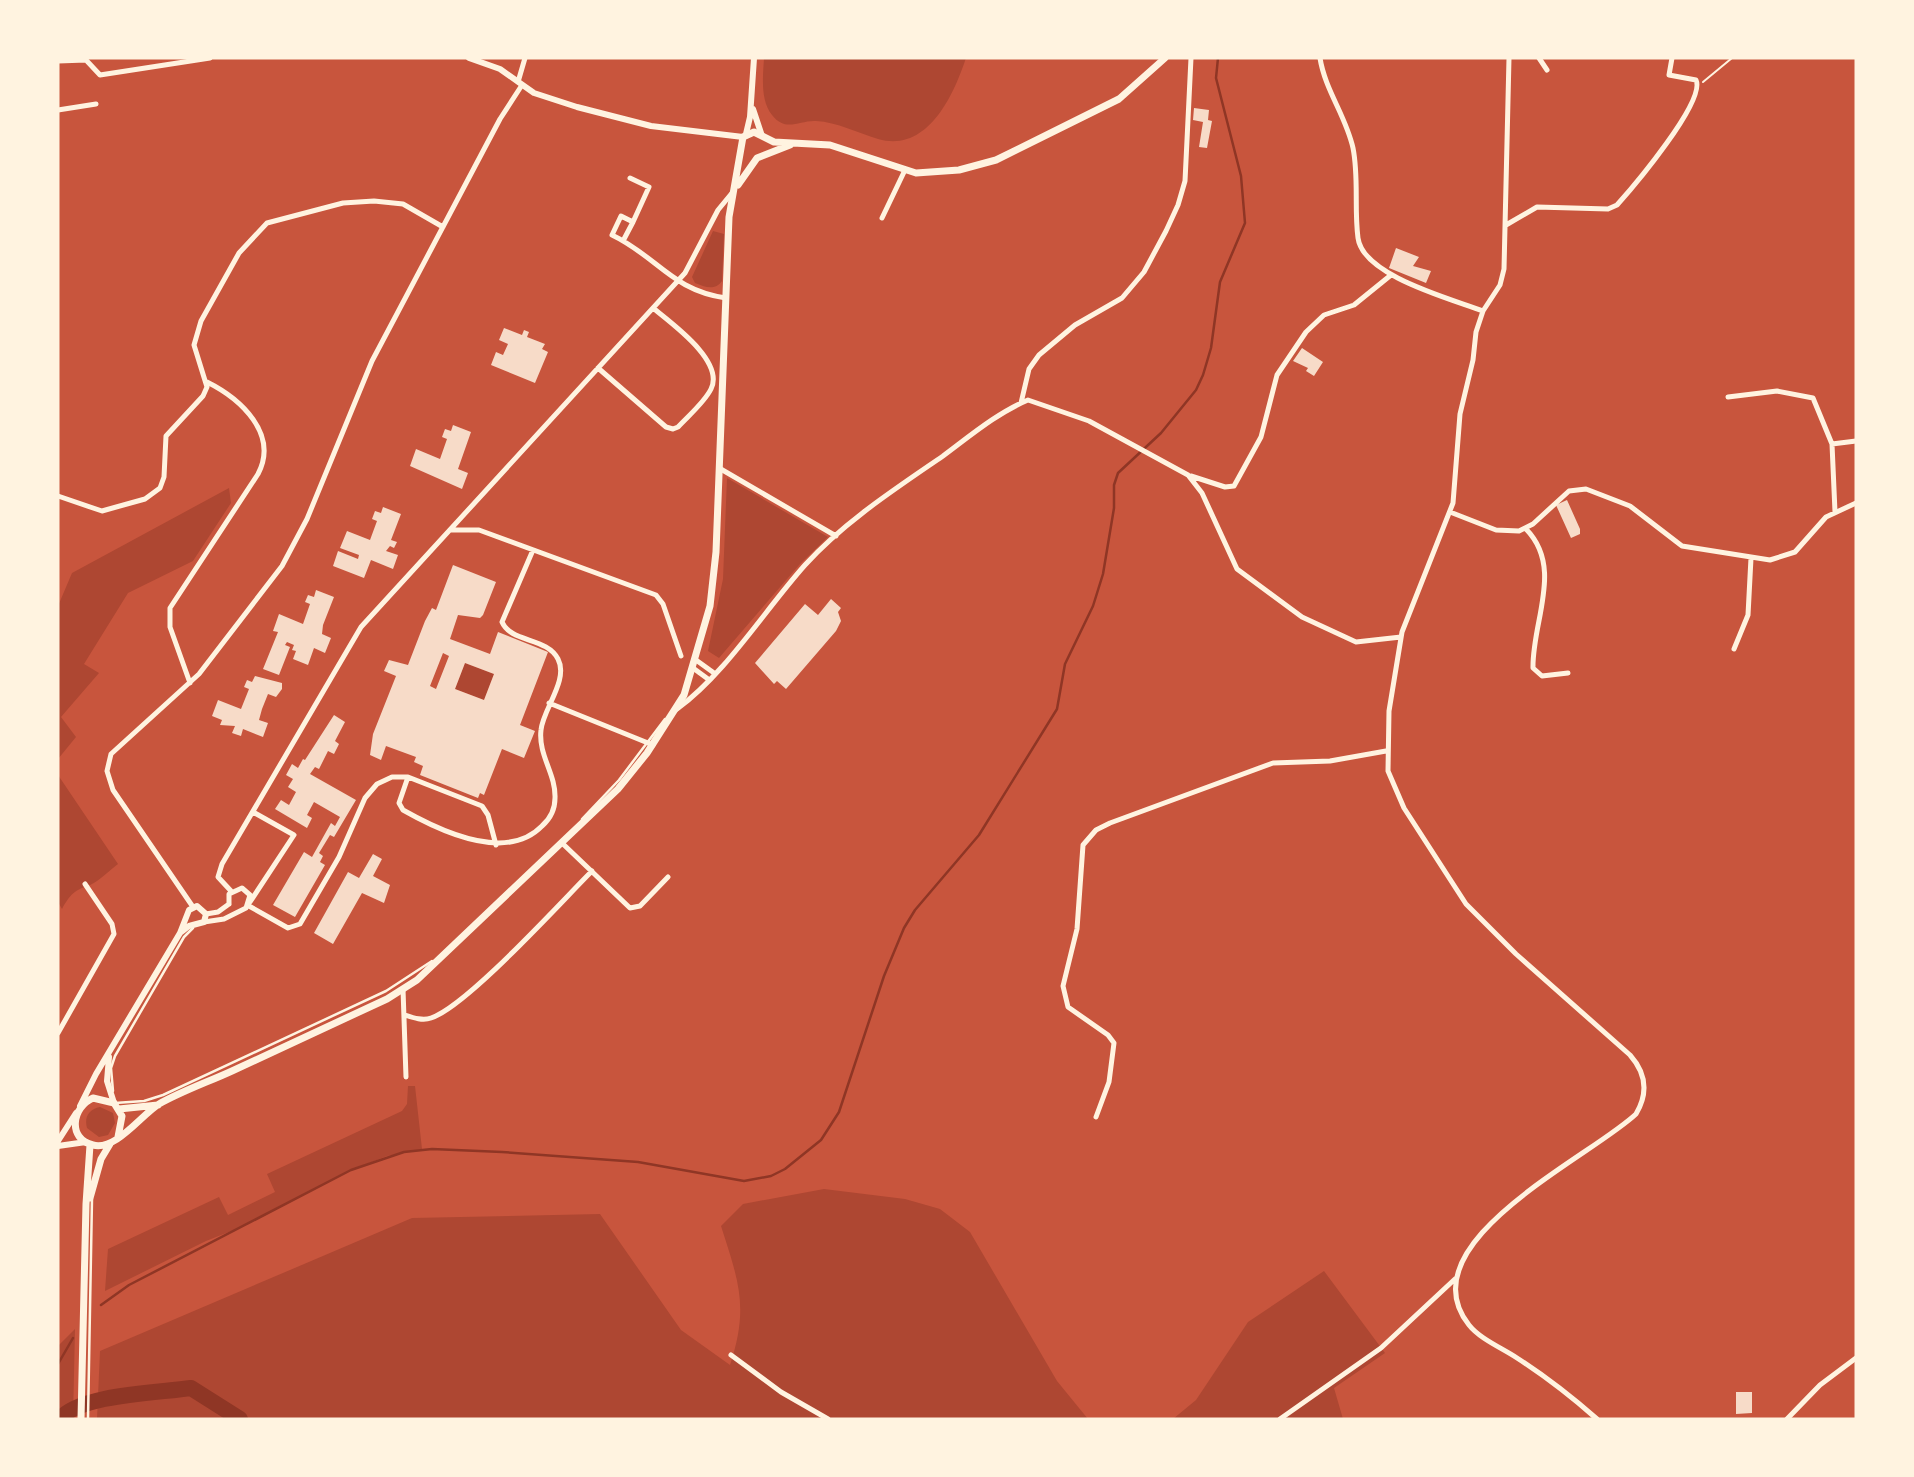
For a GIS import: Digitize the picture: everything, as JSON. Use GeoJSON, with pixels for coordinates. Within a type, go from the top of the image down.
{"type":"FeatureCollection","features":[{"type":"Feature","properties":{"kind":"main road"},"geometry":{"type":"LineString","coordinates":[[85,1223],[95,1175],[104,1151],[111,1143],[159,1104],[403,989],[439,962],[618,789],[675,710],[695,664],[713,587],[729,217],[744,135],[754,132],[763,138],[830,145],[905,170],[940,172],[996,160],[1119,99],[1165,58]]}},
{"type":"Feature","properties":{"kind":"main road"},"geometry":{"type":"LineString","coordinates":[[734,191],[765,148],[763,138]]}},
{"type":"Feature","properties":{"kind":"main road"},"geometry":{"type":"LineString","coordinates":[[741,151],[748,158],[759,157],[802,142]]}},
{"type":"Feature","properties":{"kind":"main road"},"geometry":{"type":"LineString","coordinates":[[81,1419],[86,1374],[85,1223],[88,1143],[75,1129],[78,1110],[93,1098],[116,1106],[159,1104]]}},
{"type":"Feature","properties":{"kind":"main road"},"geometry":{"type":"LineString","coordinates":[[116,1106],[123,1123],[118,1137]]}},
{"type":"Feature","properties":{"kind":"main road"},"geometry":{"type":"LineString","coordinates":[[88,1143],[111,1143]]}},
{"type":"Feature","properties":{"kind":"street"},"geometry":{"type":"LineString","coordinates":[[58,61],[86,60],[100,75],[210,58]]}},
{"type":"Feature","properties":{"kind":"street"},"geometry":{"type":"LineString","coordinates":[[469,58],[494,66],[520,83],[565,104],[646,125],[744,135],[751,101],[754,58]]}},
{"type":"Feature","properties":{"kind":"street"},"geometry":{"type":"LineString","coordinates":[[193,907],[116,795],[107,771],[116,747],[190,683],[261,596],[296,542],[372,361],[520,83],[526,58]]}},
{"type":"Feature","properties":{"kind":"street"},"geometry":{"type":"LineString","coordinates":[[1021,403],[1029,369],[1039,355],[1075,325],[1122,298],[1144,272],[1169,223],[1185,181],[1191,58]]}},
{"type":"Feature","properties":{"kind":"street"},"geometry":{"type":"LineString","coordinates":[[1320,58],[1324,79],[1346,122],[1351,141],[1358,180],[1359,243],[1369,259],[1391,275],[1483,311]]}},
{"type":"Feature","properties":{"kind":"street"},"geometry":{"type":"LineString","coordinates":[[1280,1419],[1381,1348],[1456,1278],[1468,1251],[1508,1208],[1636,1114],[1644,1099],[1644,1081],[1640,1066],[1630,1055],[1516,954],[1462,899],[1398,798],[1388,775],[1386,751],[1401,637],[1416,592],[1450,512],[1457,484],[1460,414],[1473,360],[1476,332],[1483,311],[1496,294],[1502,277],[1506,225],[1509,58]]}},
{"type":"Feature","properties":{"kind":"street"},"geometry":{"type":"LineString","coordinates":[[1539,58],[1547,70]]}},
{"type":"Feature","properties":{"kind":"street"},"geometry":{"type":"LineString","coordinates":[[1506,225],[1537,207],[1608,209],[1617,205],[1683,124],[1699,85],[1694,79],[1669,75],[1672,58]]}},
{"type":"Feature","properties":{"kind":"street"},"geometry":{"type":"LineString","coordinates":[[751,101],[763,138]]}},
{"type":"Feature","properties":{"kind":"street"},"geometry":{"type":"LineString","coordinates":[[58,110],[96,103]]}},
{"type":"Feature","properties":{"kind":"street"},"geometry":{"type":"LineString","coordinates":[[722,134],[741,151]]}},
{"type":"Feature","properties":{"kind":"street"},"geometry":{"type":"LineString","coordinates":[[882,218],[905,170]]}},
{"type":"Feature","properties":{"kind":"street"},"geometry":{"type":"LineString","coordinates":[[624,241],[649,187],[630,178]]}},
{"type":"Feature","properties":{"kind":"street"},"geometry":{"type":"LineString","coordinates":[[231,891],[220,881],[218,873],[356,634],[691,265],[722,204],[734,191]]}},
{"type":"Feature","properties":{"kind":"street"},"geometry":{"type":"LineString","coordinates":[[190,683],[171,633],[170,608],[258,474],[266,451],[262,435],[247,413],[230,395],[207,382],[195,356],[196,333],[229,269],[267,223],[343,203],[374,201],[403,204],[443,227]]}},
{"type":"Feature","properties":{"kind":"street"},"geometry":{"type":"LineString","coordinates":[[633,222],[621,216],[612,235],[695,292],[726,298]]}},
{"type":"Feature","properties":{"kind":"street"},"geometry":{"type":"LineString","coordinates":[[675,710],[709,679],[805,565],[836,536],[881,499],[1028,400],[1089,421],[1188,475],[1231,487],[1238,481],[1266,422],[1277,375],[1310,327],[1324,315],[1354,305],[1391,275]]}},
{"type":"Feature","properties":{"kind":"street"},"geometry":{"type":"LineString","coordinates":[[598,368],[667,427],[678,427],[710,390],[712,382],[706,355],[653,308]]}},
{"type":"Feature","properties":{"kind":"street"},"geometry":{"type":"LineString","coordinates":[[58,496],[102,511],[127,506],[156,493],[164,477],[166,436],[203,396],[207,382]]}},
{"type":"Feature","properties":{"kind":"street"},"geometry":{"type":"LineString","coordinates":[[1728,397],[1777,391],[1808,395],[1815,401],[1832,444],[1835,512]]}},
{"type":"Feature","properties":{"kind":"street"},"geometry":{"type":"LineString","coordinates":[[1832,444],[1856,441]]}},
{"type":"Feature","properties":{"kind":"street"},"geometry":{"type":"LineString","coordinates":[[719,468],[836,536]]}},
{"type":"Feature","properties":{"kind":"street"},"geometry":{"type":"LineString","coordinates":[[1188,475],[1202,493],[1233,563],[1250,581],[1302,617],[1349,639],[1363,643],[1401,637]]}},
{"type":"Feature","properties":{"kind":"street"},"geometry":{"type":"LineString","coordinates":[[1450,512],[1496,530],[1511,532],[1526,529],[1564,495],[1575,489],[1586,489],[1630,506],[1682,546],[1751,558],[1776,559],[1790,555],[1806,542],[1823,520],[1856,503]]}},
{"type":"Feature","properties":{"kind":"street"},"geometry":{"type":"LineString","coordinates":[[449,530],[476,529],[659,597],[681,656]]}},
{"type":"Feature","properties":{"kind":"street"},"geometry":{"type":"LineString","coordinates":[[1526,529],[1542,553],[1546,577],[1537,624],[1533,668],[1542,676],[1568,673]]}},
{"type":"Feature","properties":{"kind":"street"},"geometry":{"type":"LineString","coordinates":[[408,777],[399,803],[403,810],[482,843],[496,845],[530,836],[552,811],[555,790],[540,741],[542,722],[560,675],[559,660],[548,648],[509,631],[502,622],[533,550]]}},
{"type":"Feature","properties":{"kind":"street"},"geometry":{"type":"LineString","coordinates":[[1734,649],[1748,615],[1751,558]]}},
{"type":"Feature","properties":{"kind":"street"},"geometry":{"type":"LineString","coordinates":[[695,664],[714,673]]}},
{"type":"Feature","properties":{"kind":"street"},"geometry":{"type":"LineString","coordinates":[[695,664],[709,679]]}},
{"type":"Feature","properties":{"kind":"street"},"geometry":{"type":"LineString","coordinates":[[549,703],[650,743]]}},
{"type":"Feature","properties":{"kind":"street"},"geometry":{"type":"LineString","coordinates":[[1096,1117],[1109,1082],[1114,1043],[1108,1035],[1068,1007],[1063,986],[1076,934],[1080,859],[1088,837],[1110,823],[1273,763],[1330,761],[1386,751]]}},
{"type":"Feature","properties":{"kind":"street"},"geometry":{"type":"LineString","coordinates":[[231,891],[245,889],[249,904],[285,926],[300,924],[339,857],[368,793],[385,779],[408,777],[482,806],[488,816],[496,845]]}},
{"type":"Feature","properties":{"kind":"street"},"geometry":{"type":"LineString","coordinates":[[180,933],[194,925],[224,919],[249,904],[294,835],[253,811]]}},
{"type":"Feature","properties":{"kind":"street"},"geometry":{"type":"LineString","coordinates":[[562,843],[632,908],[640,906],[668,877]]}},
{"type":"Feature","properties":{"kind":"street"},"geometry":{"type":"LineString","coordinates":[[405,1016],[429,1019],[446,1009],[480,981],[592,871]]}},
{"type":"Feature","properties":{"kind":"street"},"geometry":{"type":"LineString","coordinates":[[58,1032],[114,934],[111,924],[85,884]]}},
{"type":"Feature","properties":{"kind":"street"},"geometry":{"type":"LineString","coordinates":[[206,914],[218,912],[229,904],[231,891]]}},
{"type":"Feature","properties":{"kind":"street"},"geometry":{"type":"LineString","coordinates":[[229,904],[240,910]]}},
{"type":"Feature","properties":{"kind":"street"},"geometry":{"type":"LineString","coordinates":[[193,907],[200,907],[206,914]]}},
{"type":"Feature","properties":{"kind":"street"},"geometry":{"type":"LineString","coordinates":[[58,1141],[193,907]]}},
{"type":"Feature","properties":{"kind":"street"},"geometry":{"type":"LineString","coordinates":[[204,922],[206,914]]}},
{"type":"Feature","properties":{"kind":"street"},"geometry":{"type":"LineString","coordinates":[[187,916],[194,925]]}},
{"type":"Feature","properties":{"kind":"street"},"geometry":{"type":"LineString","coordinates":[[403,989],[406,1077]]}},
{"type":"Feature","properties":{"kind":"street"},"geometry":{"type":"LineString","coordinates":[[110,1052],[107,1081],[116,1106]]}},
{"type":"Feature","properties":{"kind":"street"},"geometry":{"type":"LineString","coordinates":[[58,1130],[66,1128]]}},
{"type":"Feature","properties":{"kind":"street"},"geometry":{"type":"LineString","coordinates":[[58,1146],[88,1143]]}},
{"type":"Feature","properties":{"kind":"street"},"geometry":{"type":"LineString","coordinates":[[1456,1278],[1456,1300],[1472,1329],[1530,1366],[1597,1419]]}},
{"type":"Feature","properties":{"kind":"street"},"geometry":{"type":"LineString","coordinates":[[731,1355],[780,1392],[828,1419]]}},
{"type":"Feature","properties":{"kind":"street"},"geometry":{"type":"LineString","coordinates":[[1787,1419],[1820,1385],[1856,1358]]}},
{"type":"Feature","properties":{"kind":"lane"},"geometry":{"type":"LineString","coordinates":[[194,925],[186,934],[115,1056],[111,1071],[116,1106],[163,1095],[386,991],[417,973],[598,803],[650,743]]}},
{"type":"Feature","properties":{"kind":"lane"},"geometry":{"type":"LineString","coordinates":[[88,1419],[86,1374],[95,1175]]}},
{"type":"Feature","properties":{"kind":"path"},"geometry":{"type":"LineString","coordinates":[[1699,85],[1732,58]]}},
{"type":"Feature","properties":{"kind":"shaded area"},"geometry":{"type":"Polygon","coordinates":[[[764,58],[966,58],[954,89],[936,118],[911,138],[895,141],[878,139],[824,122],[810,121],[788,125],[777,120],[768,109],[764,95],[764,58]]]}},
{"type":"Feature","properties":{"kind":"shaded area"},"geometry":{"type":"Polygon","coordinates":[[[713,231],[724,234],[722,281],[716,286],[702,286],[695,283],[692,277],[713,231]]]}},
{"type":"Feature","properties":{"kind":"shaded area"},"geometry":{"type":"Polygon","coordinates":[[[727,478],[828,537],[800,564],[719,658],[708,651],[723,579],[727,478]]]}},
{"type":"Feature","properties":{"kind":"shaded area"},"geometry":{"type":"Polygon","coordinates":[[[229,488],[231,503],[193,561],[128,593],[84,664],[99,673],[61,717],[76,737],[58,759],[58,606],[72,573],[229,488]]]}},
{"type":"Feature","properties":{"kind":"shaded area"},"geometry":{"type":"Polygon","coordinates":[[[465,663],[494,674],[484,700],[455,689],[465,663]]]}},
{"type":"Feature","properties":{"kind":"shaded area"},"geometry":{"type":"Polygon","coordinates":[[[58,775],[118,864],[97,881],[73,893],[62,909],[58,902],[58,775]]]}},
{"type":"Feature","properties":{"kind":"shaded area"},"geometry":{"type":"Polygon","coordinates":[[[408,1086],[415,1086],[422,1149],[387,1156],[351,1170],[249,1224],[206,1241],[105,1291],[108,1249],[219,1197],[228,1215],[275,1192],[267,1174],[402,1111],[407,1104],[408,1086]]]}},
{"type":"Feature","properties":{"kind":"shaded area"},"geometry":{"type":"Polygon","coordinates":[[[100,1107],[113,1113],[115,1123],[108,1135],[99,1137],[87,1128],[86,1120],[90,1112],[100,1107]]]}},
{"type":"Feature","properties":{"kind":"shaded area"},"geometry":{"type":"Polygon","coordinates":[[[824,1189],[905,1199],[940,1209],[970,1232],[1057,1381],[1088,1419],[97,1419],[100,1351],[412,1218],[600,1214],[681,1330],[730,1365],[739,1327],[739,1295],[733,1263],[721,1226],[743,1204],[824,1189]]]}},
{"type":"Feature","properties":{"kind":"shaded area"},"geometry":{"type":"Polygon","coordinates":[[[1324,1271],[1385,1353],[1334,1388],[1343,1419],[1173,1419],[1196,1400],[1248,1322],[1324,1271]]]}},
{"type":"Feature","properties":{"kind":"shaded area"},"geometry":{"type":"Polygon","coordinates":[[[75,1329],[73,1419],[58,1419],[58,1346],[75,1329]]]}},
{"type":"Feature","properties":{"kind":"building"},"geometry":{"type":"Polygon","coordinates":[[[1194,108],[1209,110],[1208,120],[1212,121],[1207,148],[1199,147],[1203,122],[1193,120],[1194,108]]]}},
{"type":"Feature","properties":{"kind":"building"},"geometry":{"type":"Polygon","coordinates":[[[1396,248],[1419,257],[1413,266],[1431,271],[1426,283],[1389,268],[1396,248]]]}},
{"type":"Feature","properties":{"kind":"building"},"geometry":{"type":"Polygon","coordinates":[[[504,328],[522,335],[524,330],[529,332],[527,337],[545,344],[542,349],[548,352],[535,383],[491,365],[496,352],[503,355],[508,344],[499,340],[504,328]]]}},
{"type":"Feature","properties":{"kind":"building"},"geometry":{"type":"Polygon","coordinates":[[[1302,348],[1323,362],[1314,376],[1306,371],[1308,368],[1293,361],[1302,348]]]}},
{"type":"Feature","properties":{"kind":"building"},"geometry":{"type":"Polygon","coordinates":[[[453,425],[471,432],[458,469],[468,473],[462,489],[410,466],[416,449],[440,459],[447,439],[442,437],[445,429],[451,431],[453,425]]]}},
{"type":"Feature","properties":{"kind":"building"},"geometry":{"type":"Polygon","coordinates":[[[1567,500],[1580,529],[1580,534],[1571,538],[1556,505],[1567,500]]]}},
{"type":"Feature","properties":{"kind":"building"},"geometry":{"type":"Polygon","coordinates":[[[383,507],[401,514],[391,540],[397,542],[394,548],[390,546],[386,551],[398,555],[393,569],[371,560],[364,578],[333,566],[338,551],[358,559],[359,555],[340,548],[347,531],[370,540],[377,521],[372,519],[375,511],[381,513],[383,507]]]}},
{"type":"Feature","properties":{"kind":"building"},"geometry":{"type":"Polygon","coordinates":[[[453,565],[496,582],[483,615],[480,618],[458,615],[450,639],[490,654],[498,632],[548,652],[520,725],[535,731],[524,758],[502,749],[484,795],[480,793],[478,798],[420,775],[423,766],[414,762],[416,757],[386,746],[381,760],[370,755],[373,734],[396,676],[384,671],[389,660],[408,665],[425,621],[432,608],[436,610],[453,565]],[[443,653],[430,686],[436,689],[449,656],[443,653]],[[465,663],[455,689],[484,700],[494,674],[465,663]]]}},
{"type":"Feature","properties":{"kind":"building"},"geometry":{"type":"Polygon","coordinates":[[[316,590],[334,597],[323,625],[322,634],[331,638],[325,653],[314,648],[308,665],[293,659],[296,651],[292,650],[294,645],[287,642],[285,645],[290,647],[279,675],[263,669],[278,632],[273,631],[279,614],[303,624],[310,604],[305,602],[308,595],[314,597],[316,590]]]}},
{"type":"Feature","properties":{"kind":"building"},"geometry":{"type":"Polygon","coordinates":[[[831,599],[841,608],[838,612],[841,621],[836,631],[786,689],[777,681],[774,684],[755,663],[805,604],[818,615],[831,599]]]}},
{"type":"Feature","properties":{"kind":"building"},"geometry":{"type":"Polygon","coordinates":[[[255,676],[282,683],[282,689],[276,697],[268,694],[262,709],[259,720],[268,723],[263,737],[243,729],[241,736],[232,733],[235,726],[220,725],[222,720],[212,716],[218,700],[241,709],[249,689],[244,687],[247,680],[252,682],[255,676]]]}},
{"type":"Feature","properties":{"kind":"building"},"geometry":{"type":"Polygon","coordinates":[[[334,715],[345,722],[335,741],[339,744],[334,754],[328,751],[319,769],[315,767],[310,774],[356,800],[334,837],[330,835],[319,853],[323,856],[320,862],[325,865],[295,917],[273,905],[304,852],[312,857],[331,823],[335,826],[340,817],[314,802],[307,815],[312,818],[307,828],[275,809],[281,800],[289,805],[296,792],[288,787],[293,779],[286,775],[292,764],[298,768],[303,759],[305,760],[334,715]]]}},
{"type":"Feature","properties":{"kind":"building"},"geometry":{"type":"Polygon","coordinates":[[[373,854],[382,859],[373,876],[390,885],[384,903],[362,893],[333,944],[314,933],[348,872],[359,878],[373,854]]]}},
{"type":"Feature","properties":{"kind":"building"},"geometry":{"type":"Polygon","coordinates":[[[1736,1392],[1752,1392],[1752,1413],[1736,1414],[1736,1392]]]}},
{"type":"Feature","properties":{"kind":"waterway"},"geometry":{"type":"LineString","coordinates":[[101,1305],[129,1285],[351,1170],[404,1152],[432,1149],[638,1162],[744,1181],[771,1176],[785,1169],[821,1140],[839,1112],[884,976],[904,928],[915,910],[979,835],[1057,709],[1065,664],[1093,606],[1103,574],[1114,508],[1114,485],[1118,473],[1161,433],[1196,390],[1203,375],[1211,348],[1220,282],[1245,223],[1241,176],[1216,78],[1218,58]]}},
{"type":"Feature","properties":{"kind":"waterway"},"geometry":{"type":"LineString","coordinates":[[58,1364],[73,1338]]}},
{"type":"Feature","properties":{"kind":"waterway"},"geometry":{"type":"LineString","coordinates":[[60,1419],[85,1404],[141,1393],[191,1388],[240,1419]]}}]}
